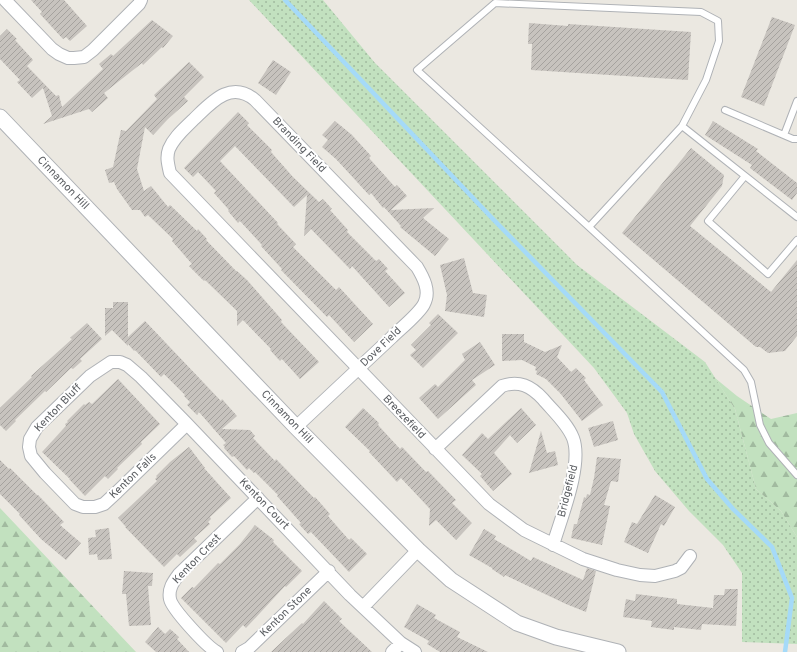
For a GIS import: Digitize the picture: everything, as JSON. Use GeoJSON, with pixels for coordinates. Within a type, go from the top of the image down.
{"type":"FeatureCollection","features":[{"type":"Feature","properties":{"kind":"street"},"geometry":{"type":"LineString","coordinates":[[5,0],[52,49],[59,54],[74,58],[84,57],[93,50],[139,4],[141,0]]}},
{"type":"Feature","properties":{"kind":"street","name":"Branding Field"},"geometry":{"type":"LineString","coordinates":[[168,165],[167,158],[169,149],[174,138],[216,98],[228,93],[239,92],[251,96],[417,267],[423,276],[426,285]]}},
{"type":"Feature","properties":{"kind":"street","name":"Cinnamon Hill"},"geometry":{"type":"LineString","coordinates":[[0,117],[296,427],[418,550],[451,580],[517,623],[556,637],[618,652]]}},
{"type":"Feature","properties":{"kind":"street","name":"Breezefield"},"geometry":{"type":"LineString","coordinates":[[168,165],[170,173],[489,504],[524,530],[553,545],[583,559],[617,570],[640,575],[655,576],[681,568],[690,556]]}},
{"type":"Feature","properties":{"kind":"street","name":"Dove Field"},"geometry":{"type":"LineString","coordinates":[[296,427],[414,316],[424,304],[427,293],[426,285]]}},
{"type":"Feature","properties":{"kind":"street","name":"Kenton Court"},"geometry":{"type":"LineString","coordinates":[[111,362],[120,362],[127,365],[141,377],[350,595],[401,643],[414,652]]}},
{"type":"Feature","properties":{"kind":"street","name":"Kenton Bluff"},"geometry":{"type":"LineString","coordinates":[[55,483],[31,456],[29,447],[30,439],[37,427],[90,376],[111,362]]}},
{"type":"Feature","properties":{"kind":"street","name":"Bridgefield"},"geometry":{"type":"LineString","coordinates":[[435,449],[502,386],[509,384],[523,384],[537,392],[568,427],[573,438],[576,451],[575,470],[553,545]]}},
{"type":"Feature","properties":{"kind":"street","name":"Kenton Falls"},"geometry":{"type":"LineString","coordinates":[[55,483],[75,504],[83,507],[95,507],[104,504],[187,424]]}},
{"type":"Feature","properties":{"kind":"street","name":"Kenton Crest"},"geometry":{"type":"LineString","coordinates":[[217,652],[207,644],[174,608],[170,599],[171,586],[179,574],[258,498]]}},
{"type":"Feature","properties":{"kind":"street"},"geometry":{"type":"LineString","coordinates":[[363,607],[418,550]]}},
{"type":"Feature","properties":{"kind":"street","name":"Kenton Stone"},"geometry":{"type":"LineString","coordinates":[[242,652],[249,648],[328,571]]}},
{"type":"Feature","properties":{"kind":"street"},"geometry":{"type":"LineString","coordinates":[[392,652],[401,643]]}},
{"type":"Feature","properties":{"kind":"lane"},"geometry":{"type":"LineString","coordinates":[[590,227],[682,126],[706,80],[719,41],[718,21],[701,12],[495,3],[417,70],[590,227],[744,370],[751,382],[760,425],[769,443],[797,475]]}},
{"type":"Feature","properties":{"kind":"lane"},"geometry":{"type":"LineString","coordinates":[[784,135],[797,101]]}},
{"type":"Feature","properties":{"kind":"lane"},"geometry":{"type":"LineString","coordinates":[[725,110],[797,139]]}},
{"type":"Feature","properties":{"kind":"lane"},"geometry":{"type":"LineString","coordinates":[[682,126],[797,217]]}},
{"type":"Feature","properties":{"kind":"lane"},"geometry":{"type":"LineString","coordinates":[[745,176],[708,221],[768,274],[797,240]]}},
{"type":"Feature","properties":{"kind":"green space"},"geometry":{"type":"Polygon","coordinates":[[[249,0],[323,0],[375,63],[577,265],[705,362],[735,409],[756,489],[781,511],[797,537],[797,644],[742,642],[742,573],[723,545],[689,511],[655,471],[634,434],[627,413],[594,368],[249,0]]]}},
{"type":"Feature","properties":{"kind":"green space"},"geometry":{"type":"Polygon","coordinates":[[[715,378],[737,396],[771,419],[797,413],[797,537],[781,511],[756,489],[735,409],[715,378]]]}},
{"type":"Feature","properties":{"kind":"green space"},"geometry":{"type":"Polygon","coordinates":[[[0,508],[136,652],[0,652],[0,508]]]}},
{"type":"Feature","properties":{"kind":"building"},"geometry":{"type":"Polygon","coordinates":[[[31,0],[64,0],[87,26],[70,41],[66,37],[63,39],[40,14],[42,12],[31,0]]]}},
{"type":"Feature","properties":{"kind":"building"},"geometry":{"type":"Polygon","coordinates":[[[772,17],[795,25],[764,106],[741,97],[772,17]]]}},
{"type":"Feature","properties":{"kind":"building"},"geometry":{"type":"Polygon","coordinates":[[[152,20],[173,36],[163,48],[162,47],[143,65],[142,63],[104,93],[108,98],[92,112],[89,109],[43,124],[52,116],[43,88],[32,98],[17,82],[20,80],[0,59],[0,36],[7,29],[17,39],[15,40],[33,60],[27,66],[56,96],[59,95],[62,107],[103,69],[99,64],[111,54],[113,56],[152,20]]]}},
{"type":"Feature","properties":{"kind":"building"},"geometry":{"type":"Polygon","coordinates":[[[529,23],[691,32],[688,80],[531,70],[532,44],[528,44],[529,23]]]}},
{"type":"Feature","properties":{"kind":"building"},"geometry":{"type":"Polygon","coordinates":[[[273,60],[291,72],[276,95],[258,83],[273,60]]]}},
{"type":"Feature","properties":{"kind":"building"},"geometry":{"type":"Polygon","coordinates":[[[189,62],[204,77],[184,97],[188,101],[153,135],[145,127],[137,169],[144,191],[151,186],[168,207],[170,205],[197,231],[198,229],[207,239],[206,240],[236,271],[247,280],[282,320],[281,322],[319,362],[300,379],[282,359],[280,361],[270,350],[271,349],[243,320],[237,326],[237,311],[189,266],[192,264],[172,241],[173,239],[148,215],[145,217],[140,210],[132,210],[117,189],[114,182],[109,183],[105,170],[113,167],[121,130],[126,131],[157,99],[154,95],[189,62]]]}},
{"type":"Feature","properties":{"kind":"building"},"geometry":{"type":"Polygon","coordinates":[[[238,112],[249,123],[247,125],[272,150],[271,152],[293,177],[319,202],[323,199],[332,209],[330,210],[348,230],[347,232],[376,261],[379,259],[388,269],[385,271],[405,293],[389,307],[352,266],[350,269],[311,229],[304,236],[307,195],[294,207],[235,146],[220,161],[296,244],[293,247],[336,290],[339,287],[373,324],[354,342],[329,315],[327,317],[281,270],[282,269],[261,246],[262,245],[240,221],[238,223],[214,193],[216,191],[198,172],[193,177],[184,168],[238,112]]]}},
{"type":"Feature","properties":{"kind":"building"},"geometry":{"type":"Polygon","coordinates":[[[335,121],[352,135],[371,156],[369,158],[395,187],[397,185],[407,196],[391,210],[434,208],[423,218],[449,239],[435,256],[400,227],[401,226],[384,207],[383,208],[371,193],[369,195],[336,159],[322,147],[328,140],[322,135],[335,121]]]}},
{"type":"Feature","properties":{"kind":"building"},"geometry":{"type":"Polygon","coordinates":[[[713,121],[758,149],[756,151],[797,183],[797,193],[792,200],[750,168],[752,165],[705,135],[713,121]]]}},
{"type":"Feature","properties":{"kind":"building"},"geometry":{"type":"Polygon","coordinates":[[[691,148],[724,175],[722,186],[690,226],[771,292],[797,260],[797,336],[785,351],[768,353],[760,347],[756,347],[622,233],[691,148]]]}},
{"type":"Feature","properties":{"kind":"building"},"geometry":{"type":"Polygon","coordinates":[[[464,258],[473,293],[487,295],[484,317],[445,311],[447,295],[440,265],[464,258]]]}},
{"type":"Feature","properties":{"kind":"building"},"geometry":{"type":"Polygon","coordinates":[[[113,302],[128,302],[128,337],[145,321],[237,416],[222,429],[250,430],[255,436],[253,438],[275,461],[276,459],[314,498],[315,497],[330,514],[328,516],[349,540],[351,538],[367,554],[349,572],[311,532],[308,534],[299,524],[301,523],[277,496],[278,495],[255,472],[254,473],[249,468],[247,470],[234,456],[232,457],[224,448],[225,447],[223,445],[226,443],[199,412],[197,415],[187,405],[190,402],[184,396],[185,395],[164,374],[161,377],[135,350],[134,351],[128,344],[128,346],[112,330],[105,336],[105,308],[113,308],[113,302]]]}},
{"type":"Feature","properties":{"kind":"building"},"geometry":{"type":"Polygon","coordinates":[[[438,314],[458,333],[423,368],[410,355],[416,350],[411,345],[431,325],[429,323],[438,314]]]}},
{"type":"Feature","properties":{"kind":"building"},"geometry":{"type":"Polygon","coordinates":[[[87,323],[102,339],[80,359],[82,361],[73,369],[71,368],[46,392],[45,391],[15,420],[16,421],[6,431],[0,425],[0,408],[32,377],[31,376],[72,339],[70,338],[87,323]]]}},
{"type":"Feature","properties":{"kind":"building"},"geometry":{"type":"Polygon","coordinates":[[[502,334],[524,334],[524,342],[545,352],[562,345],[557,357],[571,372],[576,368],[586,378],[584,380],[603,405],[582,421],[560,393],[546,379],[536,374],[536,367],[522,360],[502,361],[502,334]]]}},
{"type":"Feature","properties":{"kind":"building"},"geometry":{"type":"Polygon","coordinates":[[[480,342],[495,365],[472,380],[476,385],[438,419],[419,398],[435,384],[438,387],[465,360],[462,354],[480,342]]]}},
{"type":"Feature","properties":{"kind":"building"},"geometry":{"type":"Polygon","coordinates":[[[118,379],[160,424],[141,442],[142,444],[117,468],[118,469],[108,479],[105,476],[85,496],[42,452],[66,426],[65,424],[68,422],[67,421],[84,404],[85,405],[89,402],[92,404],[118,379]]]}},
{"type":"Feature","properties":{"kind":"building"},"geometry":{"type":"Polygon","coordinates":[[[363,408],[379,423],[378,425],[400,449],[402,447],[456,500],[452,503],[472,523],[456,540],[436,520],[429,526],[430,509],[401,478],[397,482],[369,452],[370,451],[345,427],[363,408]]]}},
{"type":"Feature","properties":{"kind":"building"},"geometry":{"type":"Polygon","coordinates":[[[521,408],[536,425],[517,443],[510,435],[494,453],[512,474],[493,491],[480,476],[482,474],[462,455],[482,433],[488,439],[521,408]]]}},
{"type":"Feature","properties":{"kind":"building"},"geometry":{"type":"Polygon","coordinates":[[[613,421],[618,440],[594,447],[588,428],[613,421]]]}},
{"type":"Feature","properties":{"kind":"building"},"geometry":{"type":"Polygon","coordinates":[[[541,431],[547,453],[555,451],[558,465],[529,473],[541,431]]]}},
{"type":"Feature","properties":{"kind":"building"},"geometry":{"type":"Polygon","coordinates":[[[189,447],[204,468],[231,498],[210,517],[211,519],[208,522],[210,524],[194,538],[197,541],[180,557],[177,554],[164,567],[118,518],[157,481],[155,479],[157,477],[156,476],[170,462],[189,447]]]}},
{"type":"Feature","properties":{"kind":"building"},"geometry":{"type":"Polygon","coordinates":[[[597,457],[621,459],[618,482],[611,481],[604,505],[610,506],[602,545],[571,538],[574,524],[577,524],[584,497],[586,498],[587,494],[590,495],[597,457]]]}},
{"type":"Feature","properties":{"kind":"building"},"geometry":{"type":"Polygon","coordinates":[[[0,460],[38,495],[64,522],[60,525],[81,543],[66,560],[41,539],[19,515],[20,514],[0,494],[0,460]]]}},
{"type":"Feature","properties":{"kind":"building"},"geometry":{"type":"Polygon","coordinates":[[[655,495],[675,507],[664,526],[661,524],[648,553],[624,542],[632,522],[637,524],[655,495]]]}},
{"type":"Feature","properties":{"kind":"building"},"geometry":{"type":"Polygon","coordinates":[[[255,525],[274,540],[273,542],[302,571],[286,587],[285,586],[246,628],[243,625],[226,643],[181,598],[192,587],[194,588],[218,563],[220,564],[240,544],[255,525]]]}},
{"type":"Feature","properties":{"kind":"building"},"geometry":{"type":"Polygon","coordinates":[[[109,528],[112,559],[98,560],[97,554],[89,555],[88,538],[96,537],[95,530],[109,528]]]}},
{"type":"Feature","properties":{"kind":"building"},"geometry":{"type":"Polygon","coordinates":[[[484,529],[496,536],[494,539],[531,561],[533,557],[583,580],[587,568],[596,571],[586,612],[505,575],[504,577],[492,568],[469,555],[484,529]]]}},
{"type":"Feature","properties":{"kind":"building"},"geometry":{"type":"Polygon","coordinates":[[[124,571],[153,573],[152,586],[148,586],[151,625],[129,626],[126,594],[122,594],[124,571]]]}},
{"type":"Feature","properties":{"kind":"building"},"geometry":{"type":"Polygon","coordinates":[[[725,589],[738,589],[736,626],[702,624],[701,630],[674,627],[674,630],[651,627],[652,621],[623,617],[626,599],[635,601],[636,594],[677,599],[677,604],[713,608],[714,595],[724,595],[725,589]]]}},
{"type":"Feature","properties":{"kind":"building"},"geometry":{"type":"Polygon","coordinates":[[[324,601],[342,619],[339,621],[372,652],[271,652],[302,623],[303,624],[324,601]]]}},
{"type":"Feature","properties":{"kind":"building"},"geometry":{"type":"Polygon","coordinates":[[[417,604],[436,615],[434,618],[460,632],[457,637],[488,652],[440,652],[427,644],[429,641],[404,627],[417,604]]]}},
{"type":"Feature","properties":{"kind":"building"},"geometry":{"type":"Polygon","coordinates":[[[158,627],[165,634],[170,629],[179,637],[177,639],[189,652],[156,652],[145,642],[158,627]]]}},
{"type":"Feature","properties":{"kind":"waterway"},"geometry":{"type":"LineString","coordinates":[[285,0],[491,217],[662,392],[707,479],[733,509],[772,547],[792,598],[785,652]]}}]}
